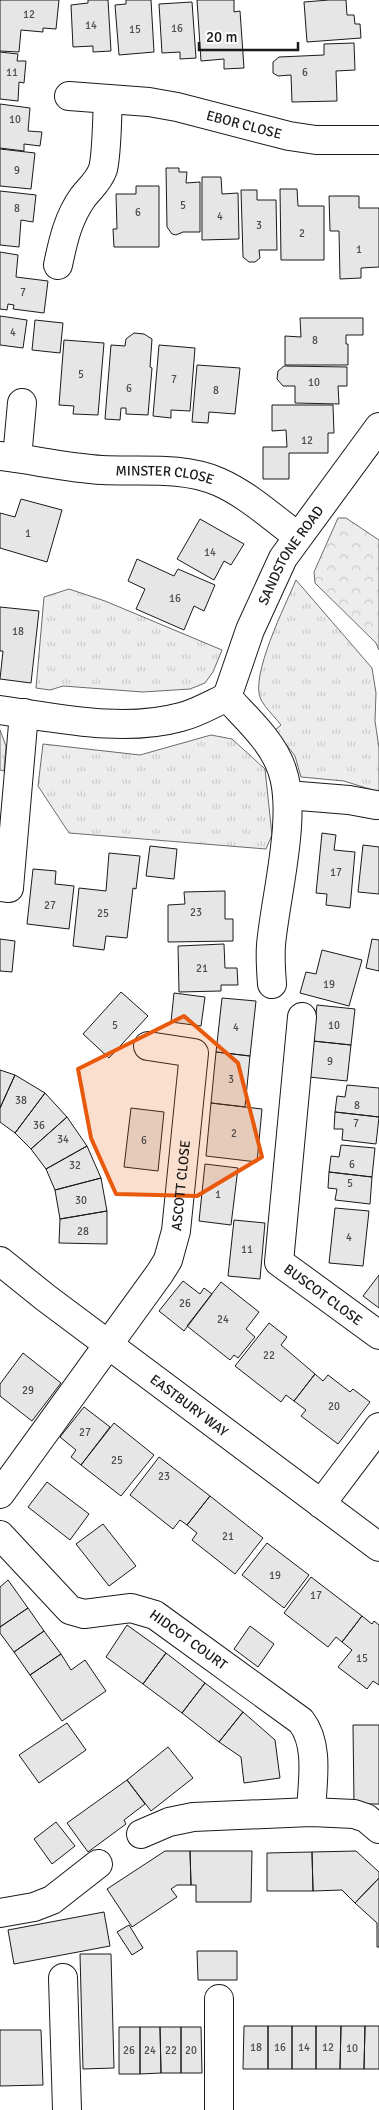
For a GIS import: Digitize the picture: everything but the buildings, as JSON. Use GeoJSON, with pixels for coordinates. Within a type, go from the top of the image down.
{"type":"FeatureCollection","features":[{"type":"Feature","properties":{"kind":"street","name":"EBOR CLOSE"},"geometry":{"type":"LineString","coordinates":[[69,96],[149,102],[316,140],[379,140]]}},
{"type":"Feature","properties":{"kind":"street"},"geometry":{"type":"LineString","coordinates":[[58,265],[65,231],[71,216],[83,197],[96,184],[103,168],[108,99]]}},
{"type":"Feature","properties":{"kind":"street","name":"MINSTER CLOSE"},"geometry":{"type":"LineString","coordinates":[[22,403],[8,457],[92,469],[175,471],[198,475],[218,482],[239,493],[298,536]]}},
{"type":"Feature","properties":{"kind":"street","name":"SANDSTONE ROAD"},"geometry":{"type":"LineString","coordinates":[[227,697],[260,606],[283,558],[379,427]]}},
{"type":"Feature","properties":{"kind":"street"},"geometry":{"type":"LineString","coordinates":[[0,887],[9,888],[12,712],[94,722],[139,723],[181,717],[227,697],[275,755],[283,771],[287,795],[287,826],[270,947],[272,984]]}},
{"type":"Feature","properties":{"kind":"street"},"geometry":{"type":"LineString","coordinates":[[287,795],[349,800],[376,805]]}},
{"type":"Feature","properties":{"kind":"street","name":"BUSCOT CLOSE"},"geometry":{"type":"LineString","coordinates":[[302,1017],[279,1262],[379,1335]]}},
{"type":"Feature","properties":{"kind":"street","name":"ASCOTT CLOSE"},"geometry":{"type":"LineString","coordinates":[[108,1345],[168,1260],[176,1231],[194,1053],[148,1046]]}},
{"type":"Feature","properties":{"kind":"street","name":"EASTBURY WAY"},"geometry":{"type":"LineString","coordinates":[[0,1261],[108,1345],[379,1547]]}},
{"type":"Feature","properties":{"kind":"street"},"geometry":{"type":"LineString","coordinates":[[0,1494],[108,1345]]}},
{"type":"Feature","properties":{"kind":"street"},"geometry":{"type":"LineString","coordinates":[[321,1504],[379,1427]]}},
{"type":"Feature","properties":{"kind":"street","name":"HIDCOT COURT"},"geometry":{"type":"LineString","coordinates":[[0,1535],[70,1610],[84,1614],[131,1608],[155,1615],[301,1721],[309,1735],[312,1750],[312,1812]]}},
{"type":"Feature","properties":{"kind":"street"},"geometry":{"type":"LineString","coordinates":[[141,1834],[169,1822],[193,1817],[312,1812],[354,1814],[366,1818],[379,1829]]}},
{"type":"Feature","properties":{"kind":"street"},"geometry":{"type":"LineString","coordinates":[[0,1913],[34,1908],[52,1900],[98,1864]]}},
{"type":"Feature","properties":{"kind":"street"},"geometry":{"type":"LineString","coordinates":[[64,1978],[67,2110]]}},
{"type":"Feature","properties":{"kind":"street"},"geometry":{"type":"LineString","coordinates":[[219,1999],[219,2110]]}},
{"type":"Feature","properties":{"kind":"highlighted area"},"geometry":{"type":"Polygon","coordinates":[[[184,1016],[238,1063],[262,1157],[197,1196],[116,1194],[91,1138],[78,1069],[184,1016]]]}},
{"type":"Feature","properties":{"kind":"green space"},"geometry":{"type":"Polygon","coordinates":[[[338,518],[346,518],[379,540],[379,650],[376,643],[315,583],[314,572],[338,518]]]}},
{"type":"Feature","properties":{"kind":"green space"},"geometry":{"type":"Polygon","coordinates":[[[296,580],[372,668],[376,693],[375,721],[379,748],[379,792],[344,781],[301,777],[295,756],[275,730],[281,725],[261,700],[259,689],[260,675],[264,658],[277,622],[296,580]]]}},
{"type":"Feature","properties":{"kind":"green space"},"geometry":{"type":"Polygon","coordinates":[[[69,589],[105,601],[222,650],[213,672],[205,683],[190,689],[143,692],[63,686],[50,690],[36,688],[44,597],[69,589]]]}},
{"type":"Feature","properties":{"kind":"green space"},"geometry":{"type":"Polygon","coordinates":[[[0,730],[6,746],[4,771],[0,770],[0,730]]]}},
{"type":"Feature","properties":{"kind":"green space"},"geometry":{"type":"Polygon","coordinates":[[[211,735],[232,739],[265,769],[272,835],[266,849],[69,833],[38,786],[43,744],[140,755],[211,735]]]}}]}
